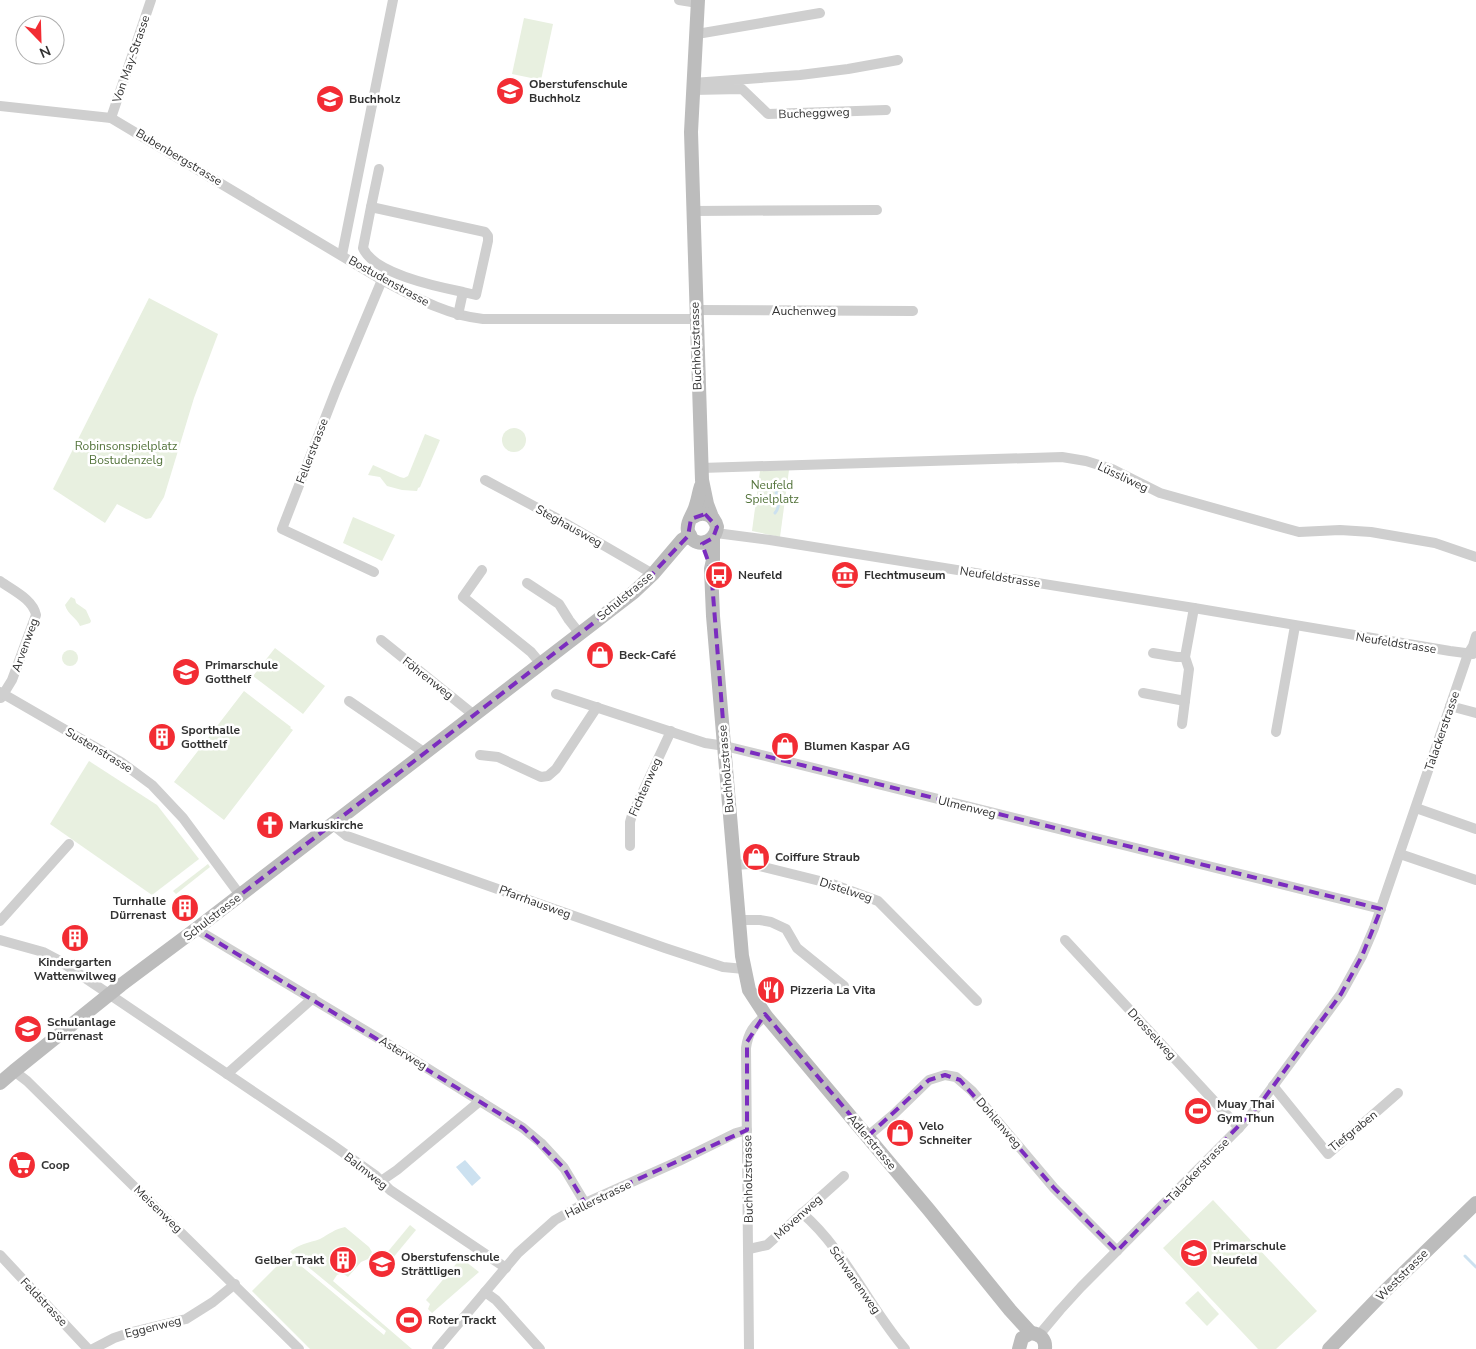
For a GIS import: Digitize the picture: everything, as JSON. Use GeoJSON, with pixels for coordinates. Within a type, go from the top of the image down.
{"type":"FeatureCollection","features":[{"type":"Feature","properties":{"kind":"street","name":"Von May-Strasse"},"geometry":{"type":"LineString","coordinates":[[111,118],[151,0]]}},
{"type":"Feature","properties":{"kind":"street","name":"Bostudenstrasse"},"geometry":{"type":"LineString","coordinates":[[393,0],[342,255],[382,280],[432,306],[458,315],[483,318],[696,315]]}},
{"type":"Feature","properties":{"kind":"street"},"geometry":{"type":"LineString","coordinates":[[679,0],[698,1]]}},
{"type":"Feature","properties":{"kind":"street","name":"Buchholzstrasse"},"geometry":{"type":"LineString","coordinates":[[698,1],[691,132],[693,212],[702,474],[707,504],[712,517]]}},
{"type":"Feature","properties":{"kind":"street"},"geometry":{"type":"LineString","coordinates":[[697,34],[820,13]]}},
{"type":"Feature","properties":{"kind":"street"},"geometry":{"type":"LineString","coordinates":[[693,87],[848,69],[898,60]]}},
{"type":"Feature","properties":{"kind":"street","name":"Bucheggweg"},"geometry":{"type":"LineString","coordinates":[[693,87],[742,89],[768,114],[886,110]]}},
{"type":"Feature","properties":{"kind":"street","name":"Bubenbergstrasse"},"geometry":{"type":"LineString","coordinates":[[0,106],[111,118],[342,255]]}},
{"type":"Feature","properties":{"kind":"street"},"geometry":{"type":"LineString","coordinates":[[371,208],[486,232],[488,241],[476,294],[411,280],[384,267],[365,254],[363,248],[371,208],[379,169]]}},
{"type":"Feature","properties":{"kind":"street"},"geometry":{"type":"LineString","coordinates":[[693,212],[877,210]]}},
{"type":"Feature","properties":{"kind":"street","name":"Fellerstrasse"},"geometry":{"type":"LineString","coordinates":[[374,572],[282,529],[336,390],[382,280]]}},
{"type":"Feature","properties":{"kind":"street"},"geometry":{"type":"LineString","coordinates":[[458,315],[463,292]]}},
{"type":"Feature","properties":{"kind":"street","name":"Auchenweg"},"geometry":{"type":"LineString","coordinates":[[696,315],[913,311]]}},
{"type":"Feature","properties":{"kind":"street","name":"Lüssliweg"},"geometry":{"type":"LineString","coordinates":[[702,474],[1046,457],[1070,458],[1112,469],[1160,493],[1288,530],[1299,532],[1352,530],[1371,532],[1435,543],[1476,557]]}},
{"type":"Feature","properties":{"kind":"street","name":"Buchholzstrasse"},"geometry":{"type":"LineString","coordinates":[[693,517],[702,474]]}},
{"type":"Feature","properties":{"kind":"street","name":"Steghausweg"},"geometry":{"type":"LineString","coordinates":[[484,480],[558,519],[653,574]]}},
{"type":"Feature","properties":{"kind":"street"},"geometry":{"type":"LineString","coordinates":[[702,513],[712,517],[716,524],[715,536],[706,542],[694,539],[688,524],[693,517],[702,513]]}},
{"type":"Feature","properties":{"kind":"street","name":"Buchholzstrasse"},"geometry":{"type":"LineString","coordinates":[[711,568],[715,536]]}},
{"type":"Feature","properties":{"kind":"street","name":"Neufeldstrasse"},"geometry":{"type":"LineString","coordinates":[[715,536],[770,540],[1472,654]]}},
{"type":"Feature","properties":{"kind":"street","name":"Buchholzstrasse"},"geometry":{"type":"LineString","coordinates":[[694,539],[703,548],[711,568],[744,969]]}},
{"type":"Feature","properties":{"kind":"street","name":"Schulstrasse"},"geometry":{"type":"LineString","coordinates":[[0,1083],[108,995],[474,715],[538,661],[580,634],[634,592],[653,574],[682,540],[694,539]]}},
{"type":"Feature","properties":{"kind":"street"},"geometry":{"type":"LineString","coordinates":[[482,570],[463,597],[522,644],[538,661]]}},
{"type":"Feature","properties":{"kind":"street","name":"Arvenweg"},"geometry":{"type":"LineString","coordinates":[[0,581],[29,602],[36,610],[36,615],[12,680],[1,695]]}},
{"type":"Feature","properties":{"kind":"street"},"geometry":{"type":"LineString","coordinates":[[528,583],[559,604],[580,634]]}},
{"type":"Feature","properties":{"kind":"street"},"geometry":{"type":"LineString","coordinates":[[456,598],[523,653],[538,661]]}},
{"type":"Feature","properties":{"kind":"street"},"geometry":{"type":"LineString","coordinates":[[1182,724],[1189,669],[1185,657],[1194,608]]}},
{"type":"Feature","properties":{"kind":"street"},"geometry":{"type":"LineString","coordinates":[[1276,732],[1295,626]]}},
{"type":"Feature","properties":{"kind":"street"},"geometry":{"type":"LineString","coordinates":[[1472,654],[1476,636]]}},
{"type":"Feature","properties":{"kind":"street","name":"Föhrenweg"},"geometry":{"type":"LineString","coordinates":[[381,640],[474,715]]}},
{"type":"Feature","properties":{"kind":"street"},"geometry":{"type":"LineString","coordinates":[[1153,653],[1185,657]]}},
{"type":"Feature","properties":{"kind":"street","name":"Talackerstrasse"},"geometry":{"type":"LineString","coordinates":[[1042,1342],[1060,1310],[1239,1128],[1274,1086],[1345,986],[1369,943],[1450,706],[1472,654]]}},
{"type":"Feature","properties":{"kind":"street","name":"Ulmenweg"},"geometry":{"type":"LineString","coordinates":[[556,694],[705,742],[1381,909]]}},
{"type":"Feature","properties":{"kind":"street"},"geometry":{"type":"LineString","coordinates":[[1143,694],[1185,701]]}},
{"type":"Feature","properties":{"kind":"street","name":"Sustenstrasse"},"geometry":{"type":"LineString","coordinates":[[1,695],[122,762],[152,785],[183,818],[240,895]]}},
{"type":"Feature","properties":{"kind":"street"},"geometry":{"type":"LineString","coordinates":[[348,701],[425,753]]}},
{"type":"Feature","properties":{"kind":"street"},"geometry":{"type":"LineString","coordinates":[[1450,706],[1476,712]]}},
{"type":"Feature","properties":{"kind":"street"},"geometry":{"type":"LineString","coordinates":[[480,755],[498,757],[541,777],[548,776],[556,769],[597,707]]}},
{"type":"Feature","properties":{"kind":"street","name":"Fichtenweg"},"geometry":{"type":"LineString","coordinates":[[630,846],[632,814],[671,731]]}},
{"type":"Feature","properties":{"kind":"street"},"geometry":{"type":"LineString","coordinates":[[1416,808],[1476,829]]}},
{"type":"Feature","properties":{"kind":"street","name":"Pfarrhausweg"},"geometry":{"type":"LineString","coordinates":[[332,824],[347,836],[656,945],[723,967],[744,969]]}},
{"type":"Feature","properties":{"kind":"street"},"geometry":{"type":"LineString","coordinates":[[0,921],[69,844]]}},
{"type":"Feature","properties":{"kind":"street"},"geometry":{"type":"LineString","coordinates":[[1400,854],[1476,880]]}},
{"type":"Feature","properties":{"kind":"street","name":"Distelweg"},"geometry":{"type":"LineString","coordinates":[[734,865],[751,864],[823,882],[878,901],[977,1001]]}},
{"type":"Feature","properties":{"kind":"street"},"geometry":{"type":"LineString","coordinates":[[739,920],[771,922],[786,929],[797,948],[844,986]]}},
{"type":"Feature","properties":{"kind":"street","name":"Asterweg"},"geometry":{"type":"LineString","coordinates":[[196,929],[313,998],[523,1128],[546,1148],[564,1168],[585,1204]]}},
{"type":"Feature","properties":{"kind":"street","name":"Balmweg"},"geometry":{"type":"LineString","coordinates":[[0,940],[42,952],[60,961],[331,1144],[381,1181],[390,1190],[506,1268]]}},
{"type":"Feature","properties":{"kind":"street","name":"Drosselweg"},"geometry":{"type":"LineString","coordinates":[[1065,940],[1239,1128]]}},
{"type":"Feature","properties":{"kind":"street","name":"Adlerstrasse"},"geometry":{"type":"LineString","coordinates":[[744,969],[749,990],[766,1016],[868,1136],[1010,1310],[1042,1342]]}},
{"type":"Feature","properties":{"kind":"street"},"geometry":{"type":"LineString","coordinates":[[227,1074],[313,998]]}},
{"type":"Feature","properties":{"kind":"street","name":"Buchholzstrasse"},"geometry":{"type":"LineString","coordinates":[[749,1349],[747,1042],[755,1025],[766,1016]]}},
{"type":"Feature","properties":{"kind":"street","name":"Meisenweg"},"geometry":{"type":"LineString","coordinates":[[14,1071],[30,1083],[299,1349]]}},
{"type":"Feature","properties":{"kind":"street","name":"Dohlenweg"},"geometry":{"type":"LineString","coordinates":[[868,1136],[929,1080],[945,1075],[956,1077],[972,1091],[1059,1193],[1117,1251]]}},
{"type":"Feature","properties":{"kind":"street","name":"Tiefgraben"},"geometry":{"type":"LineString","coordinates":[[1274,1086],[1328,1154],[1398,1093]]}},
{"type":"Feature","properties":{"kind":"street"},"geometry":{"type":"LineString","coordinates":[[381,1181],[397,1170],[480,1101]]}},
{"type":"Feature","properties":{"kind":"street","name":"Hallerstrasse"},"geometry":{"type":"LineString","coordinates":[[437,1349],[527,1245],[555,1220],[725,1138],[747,1130]]}},
{"type":"Feature","properties":{"kind":"street","name":"Mövenweg"},"geometry":{"type":"LineString","coordinates":[[748,1250],[767,1245],[844,1176]]}},
{"type":"Feature","properties":{"kind":"street","name":"Weststrasse"},"geometry":{"type":"LineString","coordinates":[[1329,1349],[1476,1203]]}},
{"type":"Feature","properties":{"kind":"street","name":"Schwanenweg"},"geometry":{"type":"LineString","coordinates":[[802,1213],[834,1249],[905,1349]]}},
{"type":"Feature","properties":{"kind":"street","name":"Feldstrasse"},"geometry":{"type":"LineString","coordinates":[[0,1255],[88,1349]]}},
{"type":"Feature","properties":{"kind":"street","name":"Eggenweg"},"geometry":{"type":"LineString","coordinates":[[93,1349],[114,1338],[132,1332],[186,1319],[213,1302],[235,1284]]}},
{"type":"Feature","properties":{"kind":"street"},"geometry":{"type":"LineString","coordinates":[[485,1292],[496,1300],[540,1349]]}},
{"type":"Feature","properties":{"kind":"street","name":"Adlerstrasse"},"geometry":{"type":"LineString","coordinates":[[1010,1310],[1019,1346]]}},
{"type":"Feature","properties":{"kind":"street"},"geometry":{"type":"LineString","coordinates":[[1019,1346],[1024,1336],[1042,1342]]}},
{"type":"Feature","properties":{"kind":"highlighted area"},"geometry":{"type":"Polygon","coordinates":[[[705,514],[717,527],[713,538],[702,544],[711,569],[725,746],[1381,909],[1362,956],[1341,994],[1260,1104],[1117,1251],[1054,1188],[960,1080],[945,1075],[929,1080],[868,1136],[765,1014],[747,1042],[747,1130],[585,1203],[564,1168],[523,1128],[196,929],[639,588],[688,536],[691,519],[705,514]]]}},
{"type":"Feature","properties":{"kind":"green space"},"geometry":{"type":"Polygon","coordinates":[[[524,18],[553,24],[541,80],[512,74],[524,18]]]}},
{"type":"Feature","properties":{"kind":"green space","name":"Robinsonspielplatz Bostudenzelg"},"geometry":{"type":"Polygon","coordinates":[[[149,298],[218,334],[194,398],[164,497],[151,518],[146,519],[117,504],[105,523],[53,489],[149,298]]]}},
{"type":"Feature","properties":{"kind":"green space"},"geometry":{"type":"Polygon","coordinates":[[[509,428],[519,428],[526,435],[526,445],[519,452],[509,452],[502,445],[502,435],[509,428]]]}},
{"type":"Feature","properties":{"kind":"green space"},"geometry":{"type":"Polygon","coordinates":[[[425,434],[440,440],[417,491],[387,486],[380,477],[368,475],[373,465],[400,477],[408,476],[425,434]]]}},
{"type":"Feature","properties":{"kind":"green space","name":"Neufeld Spielplatz"},"geometry":{"type":"Polygon","coordinates":[[[789,470],[780,537],[752,531],[760,471],[789,470]]]}},
{"type":"Feature","properties":{"kind":"green space"},"geometry":{"type":"Polygon","coordinates":[[[353,517],[395,535],[382,561],[343,543],[353,517]]]}},
{"type":"Feature","properties":{"kind":"green space"},"geometry":{"type":"Polygon","coordinates":[[[71,597],[86,610],[91,621],[90,623],[80,626],[68,611],[65,605],[71,597]]]}},
{"type":"Feature","properties":{"kind":"green space"},"geometry":{"type":"Polygon","coordinates":[[[275,648],[325,686],[303,714],[253,676],[275,648]]]}},
{"type":"Feature","properties":{"kind":"green space"},"geometry":{"type":"Polygon","coordinates":[[[70,650],[76,652],[78,658],[76,664],[70,666],[64,664],[62,658],[64,652],[70,650]]]}},
{"type":"Feature","properties":{"kind":"green space"},"geometry":{"type":"Polygon","coordinates":[[[244,691],[293,730],[224,820],[174,782],[244,691]]]}},
{"type":"Feature","properties":{"kind":"green space"},"geometry":{"type":"Polygon","coordinates":[[[89,761],[157,805],[199,859],[152,895],[50,824],[89,761]]]}},
{"type":"Feature","properties":{"kind":"green space"},"geometry":{"type":"Polygon","coordinates":[[[208,864],[210,867],[176,894],[173,891],[208,864]]]}},
{"type":"Feature","properties":{"kind":"green space"},"geometry":{"type":"Polygon","coordinates":[[[1213,1200],[1317,1311],[1276,1349],[1258,1349],[1163,1248],[1213,1200]]]}},
{"type":"Feature","properties":{"kind":"green space"},"geometry":{"type":"Polygon","coordinates":[[[410,1225],[416,1230],[382,1271],[376,1266],[410,1225]]]}},
{"type":"Feature","properties":{"kind":"green space"},"geometry":{"type":"Polygon","coordinates":[[[345,1227],[369,1247],[372,1252],[368,1259],[361,1262],[348,1277],[342,1273],[337,1275],[333,1281],[412,1349],[310,1349],[252,1291],[288,1255],[384,1335],[386,1331],[290,1252],[300,1245],[320,1239],[335,1230],[345,1227]]]}},
{"type":"Feature","properties":{"kind":"green space"},"geometry":{"type":"Polygon","coordinates":[[[461,1258],[479,1272],[432,1313],[428,1309],[430,1304],[426,1300],[461,1258]]]}},
{"type":"Feature","properties":{"kind":"green space"},"geometry":{"type":"Polygon","coordinates":[[[1198,1291],[1219,1314],[1207,1326],[1185,1303],[1198,1291]]]}},
{"type":"Feature","properties":{"kind":"water"},"geometry":{"type":"Polygon","coordinates":[[[465,1160],[481,1178],[472,1186],[456,1167],[465,1160]]]}},
{"type":"Feature","properties":{"kind":"waterway"},"geometry":{"type":"LineString","coordinates":[[775,489],[778,498],[775,513]]}},
{"type":"Feature","properties":{"kind":"waterway"},"geometry":{"type":"LineString","coordinates":[[1465,1256],[1476,1267]]}},
{"type":"Feature","properties":{"kind":"place","name":"Oberstufenschule Buchholz"},"geometry":{"type":"Point","coordinates":[510,91]}},
{"type":"Feature","properties":{"kind":"place","name":"Buchholz"},"geometry":{"type":"Point","coordinates":[330,99]}},
{"type":"Feature","properties":{"kind":"place","name":"Neufeld"},"geometry":{"type":"Point","coordinates":[719,575]}},
{"type":"Feature","properties":{"kind":"place","name":"Flechtmuseum"},"geometry":{"type":"Point","coordinates":[845,575]}},
{"type":"Feature","properties":{"kind":"place","name":"Beck-Café"},"geometry":{"type":"Point","coordinates":[600,655]}},
{"type":"Feature","properties":{"kind":"place","name":"Primarschule Gotthelf"},"geometry":{"type":"Point","coordinates":[186,672]}},
{"type":"Feature","properties":{"kind":"place","name":"Sporthalle Gotthelf"},"geometry":{"type":"Point","coordinates":[162,737]}},
{"type":"Feature","properties":{"kind":"place","name":"Blumen Kaspar AG"},"geometry":{"type":"Point","coordinates":[785,746]}},
{"type":"Feature","properties":{"kind":"place","name":"Markuskirche"},"geometry":{"type":"Point","coordinates":[270,825]}},
{"type":"Feature","properties":{"kind":"place","name":"Coiffure Straub"},"geometry":{"type":"Point","coordinates":[756,857]}},
{"type":"Feature","properties":{"kind":"place","name":"Turnhalle Dürrenast"},"geometry":{"type":"Point","coordinates":[185,908]}},
{"type":"Feature","properties":{"kind":"place","name":"Kindergarten Wattenwilweg"},"geometry":{"type":"Point","coordinates":[75,938]}},
{"type":"Feature","properties":{"kind":"place","name":"Pizzeria La Vita"},"geometry":{"type":"Point","coordinates":[771,990]}},
{"type":"Feature","properties":{"kind":"place","name":"Schulanlage Dürrenast"},"geometry":{"type":"Point","coordinates":[28,1029]}},
{"type":"Feature","properties":{"kind":"place","name":"Muay Thai Gym Thun"},"geometry":{"type":"Point","coordinates":[1198,1111]}},
{"type":"Feature","properties":{"kind":"place","name":"Velo Schneiter"},"geometry":{"type":"Point","coordinates":[900,1133]}},
{"type":"Feature","properties":{"kind":"place","name":"Coop"},"geometry":{"type":"Point","coordinates":[22,1165]}},
{"type":"Feature","properties":{"kind":"place","name":"Primarschule Neufeld"},"geometry":{"type":"Point","coordinates":[1194,1253]}},
{"type":"Feature","properties":{"kind":"place","name":"Gelber Trakt"},"geometry":{"type":"Point","coordinates":[343,1260]}},
{"type":"Feature","properties":{"kind":"place","name":"Oberstufenschule Strättligen"},"geometry":{"type":"Point","coordinates":[382,1264]}},
{"type":"Feature","properties":{"kind":"place","name":"Roter Trackt"},"geometry":{"type":"Point","coordinates":[409,1320]}}]}
